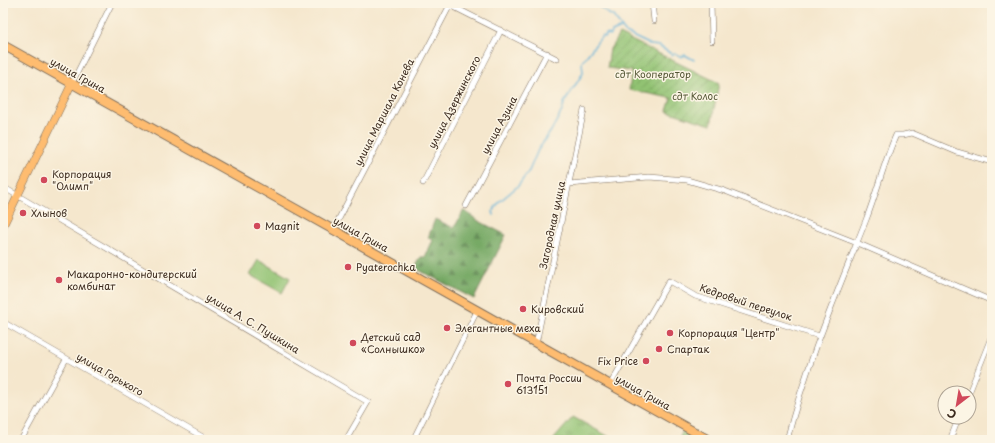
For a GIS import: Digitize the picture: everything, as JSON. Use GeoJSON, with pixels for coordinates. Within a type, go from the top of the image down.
{"type":"FeatureCollection","features":[{"type":"Feature","properties":{"kind":"highway","name":"улица Грина"},"geometry":{"type":"LineString","coordinates":[[3,45],[709,440]]}},
{"type":"Feature","properties":{"kind":"main road"},"geometry":{"type":"LineString","coordinates":[[3,226],[72,83]]}},
{"type":"Feature","properties":{"kind":"street"},"geometry":{"type":"LineString","coordinates":[[72,83],[112,3]]}},
{"type":"Feature","properties":{"kind":"street"},"geometry":{"type":"LineString","coordinates":[[652,3],[654,21]]}},
{"type":"Feature","properties":{"kind":"street"},"geometry":{"type":"LineString","coordinates":[[711,3],[712,41]]}},
{"type":"Feature","properties":{"kind":"street"},"geometry":{"type":"LineString","coordinates":[[451,4],[557,59]]}},
{"type":"Feature","properties":{"kind":"street","name":"улица Маршала Конева"},"geometry":{"type":"LineString","coordinates":[[333,230],[451,4]]}},
{"type":"Feature","properties":{"kind":"street","name":"улица Дзержинского"},"geometry":{"type":"LineString","coordinates":[[423,183],[502,30]]}},
{"type":"Feature","properties":{"kind":"street","name":"улица Азина"},"geometry":{"type":"LineString","coordinates":[[466,206],[546,53]]}},
{"type":"Feature","properties":{"kind":"street","name":"Загородная улица"},"geometry":{"type":"LineString","coordinates":[[536,344],[584,110]]}},
{"type":"Feature","properties":{"kind":"street"},"geometry":{"type":"LineString","coordinates":[[787,440],[820,336],[877,192],[888,153],[896,135],[912,133],[957,152],[992,162]]}},
{"type":"Feature","properties":{"kind":"street"},"geometry":{"type":"LineString","coordinates":[[569,184],[650,177],[687,180],[725,191],[856,243],[992,301]]}},
{"type":"Feature","properties":{"kind":"street","name":"улица А. С. Пушкина"},"geometry":{"type":"LineString","coordinates":[[3,188],[143,268],[368,402],[346,440]]}},
{"type":"Feature","properties":{"kind":"street","name":"Кедровый переулок"},"geometry":{"type":"LineString","coordinates":[[669,281],[695,296],[820,336]]}},
{"type":"Feature","properties":{"kind":"street","name":"улица Грина"},"geometry":{"type":"LineString","coordinates":[[610,385],[669,281]]}},
{"type":"Feature","properties":{"kind":"street"},"geometry":{"type":"LineString","coordinates":[[413,440],[477,311]]}},
{"type":"Feature","properties":{"kind":"street","name":"улица Горького"},"geometry":{"type":"LineString","coordinates":[[3,322],[208,440]]}},
{"type":"Feature","properties":{"kind":"street"},"geometry":{"type":"LineString","coordinates":[[972,385],[992,335]]}},
{"type":"Feature","properties":{"kind":"street"},"geometry":{"type":"LineString","coordinates":[[21,440],[66,359]]}},
{"type":"Feature","properties":{"kind":"street"},"geometry":{"type":"LineString","coordinates":[[950,440],[956,425]]}},
{"type":"Feature","properties":{"kind":"green space"},"geometry":{"type":"Polygon","coordinates":[[[619,34],[719,83],[711,125],[667,111],[671,98],[629,90],[632,71],[607,68],[610,49],[619,34]]]}},
{"type":"Feature","properties":{"kind":"green space"},"geometry":{"type":"Polygon","coordinates":[[[464,210],[477,220],[506,235],[474,299],[415,268],[421,257],[425,257],[433,240],[428,238],[435,219],[454,228],[464,210]]]}},
{"type":"Feature","properties":{"kind":"green space"},"geometry":{"type":"Polygon","coordinates":[[[259,260],[290,278],[282,293],[250,275],[259,260]]]}},
{"type":"Feature","properties":{"kind":"green space"},"geometry":{"type":"Polygon","coordinates":[[[573,417],[615,440],[553,440],[573,417]]]}},
{"type":"Feature","properties":{"kind":"green space"},"geometry":{"type":"Polygon","coordinates":[[[683,431],[700,440],[678,440],[683,431]]]}},
{"type":"Feature","properties":{"kind":"waterway"},"geometry":{"type":"LineString","coordinates":[[596,3],[607,13],[613,16],[626,33],[651,45],[659,46],[673,55],[675,53],[681,57],[685,55],[694,60]]}},
{"type":"Feature","properties":{"kind":"waterway"},"geometry":{"type":"LineString","coordinates":[[494,215],[493,211],[499,202],[518,186],[529,171],[538,150],[551,131],[562,111],[564,103],[583,73],[582,62],[602,36],[605,37],[606,34],[611,35],[612,32],[621,28]]}},
{"type":"Feature","properties":{"kind":"place","name":"Корпорация \"Олимп\""},"geometry":{"type":"Point","coordinates":[44,180]}},
{"type":"Feature","properties":{"kind":"place","name":"Хлынов"},"geometry":{"type":"Point","coordinates":[23,213]}},
{"type":"Feature","properties":{"kind":"place","name":"Magnit"},"geometry":{"type":"Point","coordinates":[257,226]}},
{"type":"Feature","properties":{"kind":"place","name":"Pyaterochka"},"geometry":{"type":"Point","coordinates":[348,267]}},
{"type":"Feature","properties":{"kind":"place","name":"Макаронно-кондитерский комбинат"},"geometry":{"type":"Point","coordinates":[59,280]}},
{"type":"Feature","properties":{"kind":"place","name":"Кировский"},"geometry":{"type":"Point","coordinates":[523,309]}},
{"type":"Feature","properties":{"kind":"place","name":"Элегантные меха"},"geometry":{"type":"Point","coordinates":[447,328]}},
{"type":"Feature","properties":{"kind":"place","name":"Корпорация \"Центр\""},"geometry":{"type":"Point","coordinates":[670,333]}},
{"type":"Feature","properties":{"kind":"place","name":"Детский сад «Солнышко»"},"geometry":{"type":"Point","coordinates":[353,343]}},
{"type":"Feature","properties":{"kind":"place","name":"Спартак"},"geometry":{"type":"Point","coordinates":[659,349]}},
{"type":"Feature","properties":{"kind":"place","name":"Fix Price"},"geometry":{"type":"Point","coordinates":[646,361]}},
{"type":"Feature","properties":{"kind":"place","name":"Почта России 613151"},"geometry":{"type":"Point","coordinates":[508,384]}},
{"type":"Feature","properties":{"kind":"park label","name":"сдт Кооператор"},"geometry":{"type":"Point","coordinates":[653,74]}},
{"type":"Feature","properties":{"kind":"park label","name":"сдт Колос"},"geometry":{"type":"Point","coordinates":[695,96]}}]}
